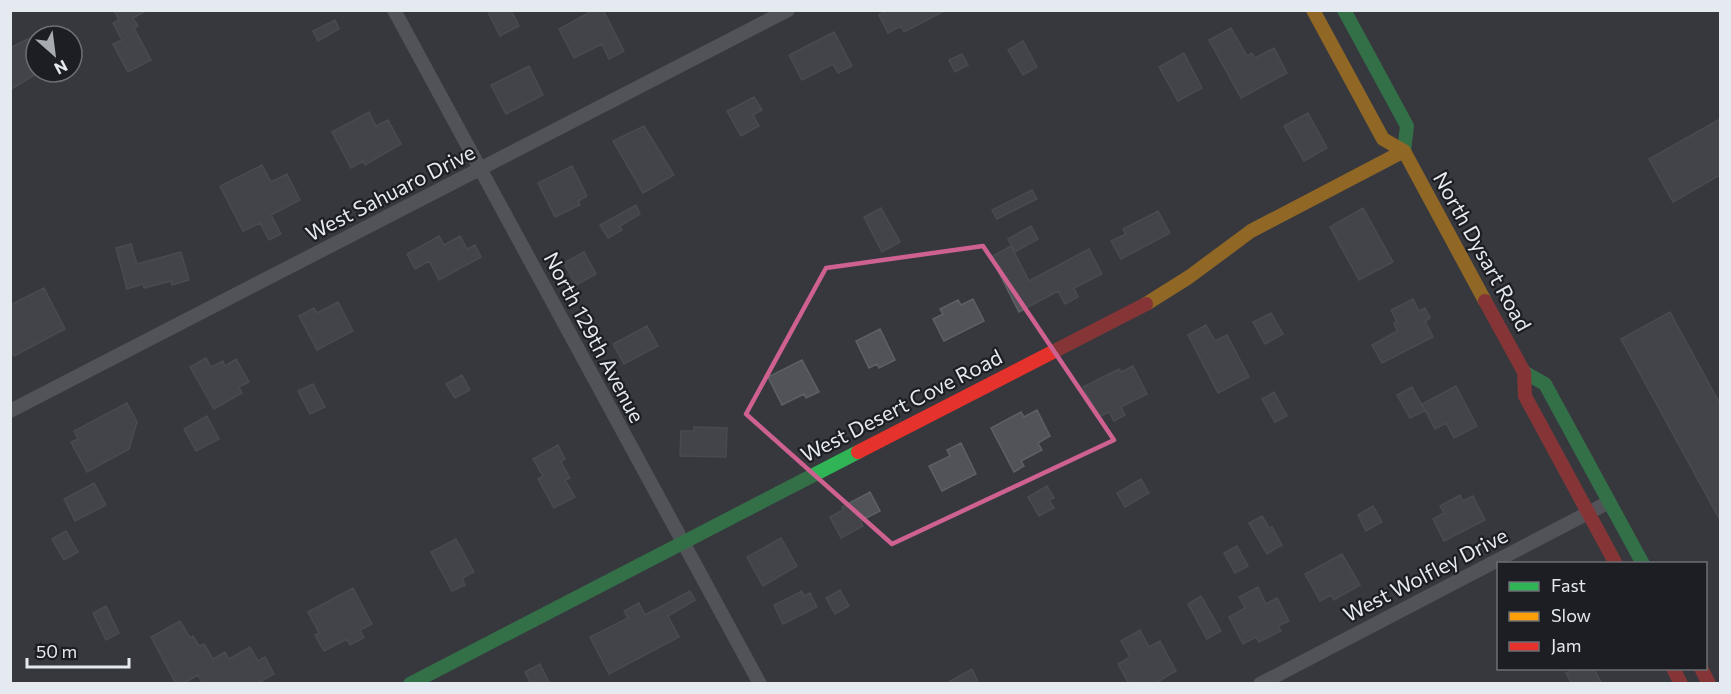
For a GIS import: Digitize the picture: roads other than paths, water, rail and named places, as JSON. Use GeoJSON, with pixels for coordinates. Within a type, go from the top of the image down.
{"type":"FeatureCollection","features":[{"type":"Feature","properties":{"kind":"street","name":"North 129th Avenue"},"geometry":{"type":"LineString","coordinates":[[394,10],[760,684]]}},
{"type":"Feature","properties":{"kind":"street","name":"West Sahuaro Drive"},"geometry":{"type":"LineString","coordinates":[[10,411],[788,10]]}},
{"type":"Feature","properties":{"kind":"street","name":"North Dysart Road"},"geometry":{"type":"LineString","coordinates":[[1313,10],[1383,139],[1404,151],[1524,372],[1525,396],[1615,562]]}},
{"type":"Feature","properties":{"kind":"street","name":"North Dysart Road"},"geometry":{"type":"LineString","coordinates":[[1344,10],[1407,126],[1404,151]]}},
{"type":"Feature","properties":{"kind":"street","name":"West Desert Cove Road"},"geometry":{"type":"LineString","coordinates":[[410,684],[1145,304],[1189,277],[1251,231],[1404,151]]}},
{"type":"Feature","properties":{"kind":"street","name":"North Dysart Road"},"geometry":{"type":"LineString","coordinates":[[1524,372],[1545,384],[1642,562]]}},
{"type":"Feature","properties":{"kind":"street","name":"West Wolfley Drive"},"geometry":{"type":"LineString","coordinates":[[1260,684],[1609,502]]}},
{"type":"Feature","properties":{"kind":"street"},"geometry":{"type":"LineString","coordinates":[[1674,670],[1682,684]]}},
{"type":"Feature","properties":{"kind":"street"},"geometry":{"type":"LineString","coordinates":[[1702,670],[1709,684]]}}]}
